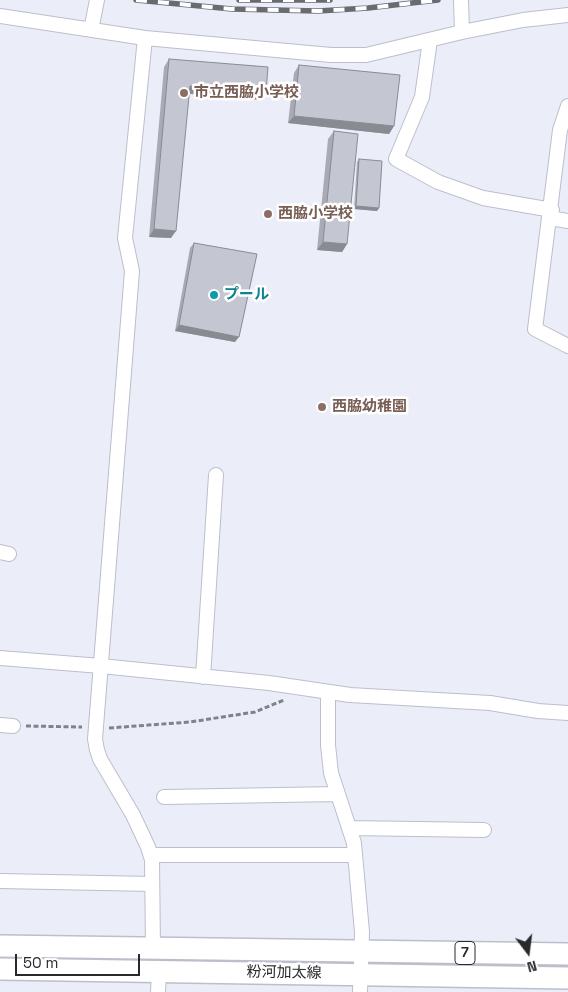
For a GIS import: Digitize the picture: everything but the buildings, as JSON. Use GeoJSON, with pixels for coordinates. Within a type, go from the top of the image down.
{"type":"FeatureCollection","features":[{"type":"Feature","properties":{"kind":"main road","name":"粉河加太線"},"geometry":{"type":"LineString","coordinates":[[0,946],[568,954]]}},
{"type":"Feature","properties":{"kind":"main road","name":"粉河加太線"},"geometry":{"type":"LineString","coordinates":[[0,969],[159,971],[360,983],[568,978]]}},
{"type":"Feature","properties":{"kind":"street"},"geometry":{"type":"LineString","coordinates":[[91,30],[97,0]]}},
{"type":"Feature","properties":{"kind":"street"},"geometry":{"type":"LineString","coordinates":[[461,0],[462,32]]}},
{"type":"Feature","properties":{"kind":"street"},"geometry":{"type":"LineString","coordinates":[[0,16],[145,38],[331,55],[366,55],[522,20],[568,15]]}},
{"type":"Feature","properties":{"kind":"street"},"geometry":{"type":"LineString","coordinates":[[145,38],[125,238],[132,271],[95,738],[96,750],[100,759],[133,815],[151,855],[153,948]]}},
{"type":"Feature","properties":{"kind":"street"},"geometry":{"type":"LineString","coordinates":[[430,40],[422,97],[396,159],[438,182],[483,198],[551,214],[568,221]]}},
{"type":"Feature","properties":{"kind":"street"},"geometry":{"type":"LineString","coordinates":[[568,106],[560,130],[551,214],[535,329],[568,346]]}},
{"type":"Feature","properties":{"kind":"street"},"geometry":{"type":"LineString","coordinates":[[203,677],[216,475]]}},
{"type":"Feature","properties":{"kind":"street"},"geometry":{"type":"LineString","coordinates":[[0,658],[269,683],[350,695],[490,703],[538,711],[568,713]]}},
{"type":"Feature","properties":{"kind":"street"},"geometry":{"type":"LineString","coordinates":[[328,692],[328,744],[331,773],[354,843],[362,951],[360,983]]}},
{"type":"Feature","properties":{"kind":"street"},"geometry":{"type":"LineString","coordinates":[[164,797],[338,794]]}},
{"type":"Feature","properties":{"kind":"street"},"geometry":{"type":"LineString","coordinates":[[349,828],[484,830]]}},
{"type":"Feature","properties":{"kind":"street"},"geometry":{"type":"LineString","coordinates":[[151,855],[355,855]]}},
{"type":"Feature","properties":{"kind":"street"},"geometry":{"type":"LineString","coordinates":[[0,881],[152,884]]}},
{"type":"Feature","properties":{"kind":"street"},"geometry":{"type":"LineString","coordinates":[[158,992],[159,971]]}},
{"type":"Feature","properties":{"kind":"path"},"geometry":{"type":"LineString","coordinates":[[6,725],[97,728],[190,722],[255,712],[307,689]]}},
{"type":"Feature","properties":{"kind":"railway"},"geometry":{"type":"LineString","coordinates":[[136,0],[232,9],[318,11],[368,8],[438,0]]}},
{"type":"Feature","properties":{"kind":"railway"},"geometry":{"type":"LineString","coordinates":[[239,0],[330,0]]}},
{"type":"Feature","properties":{"kind":"place","name":"市立西脇小学校"},"geometry":{"type":"Point","coordinates":[184,93]}},
{"type":"Feature","properties":{"kind":"place","name":"西脇小学校"},"geometry":{"type":"Point","coordinates":[268,214]}},
{"type":"Feature","properties":{"kind":"place","name":"プール"},"geometry":{"type":"Point","coordinates":[214,295]}},
{"type":"Feature","properties":{"kind":"place","name":"西脇幼稚園"},"geometry":{"type":"Point","coordinates":[322,407]}}]}
